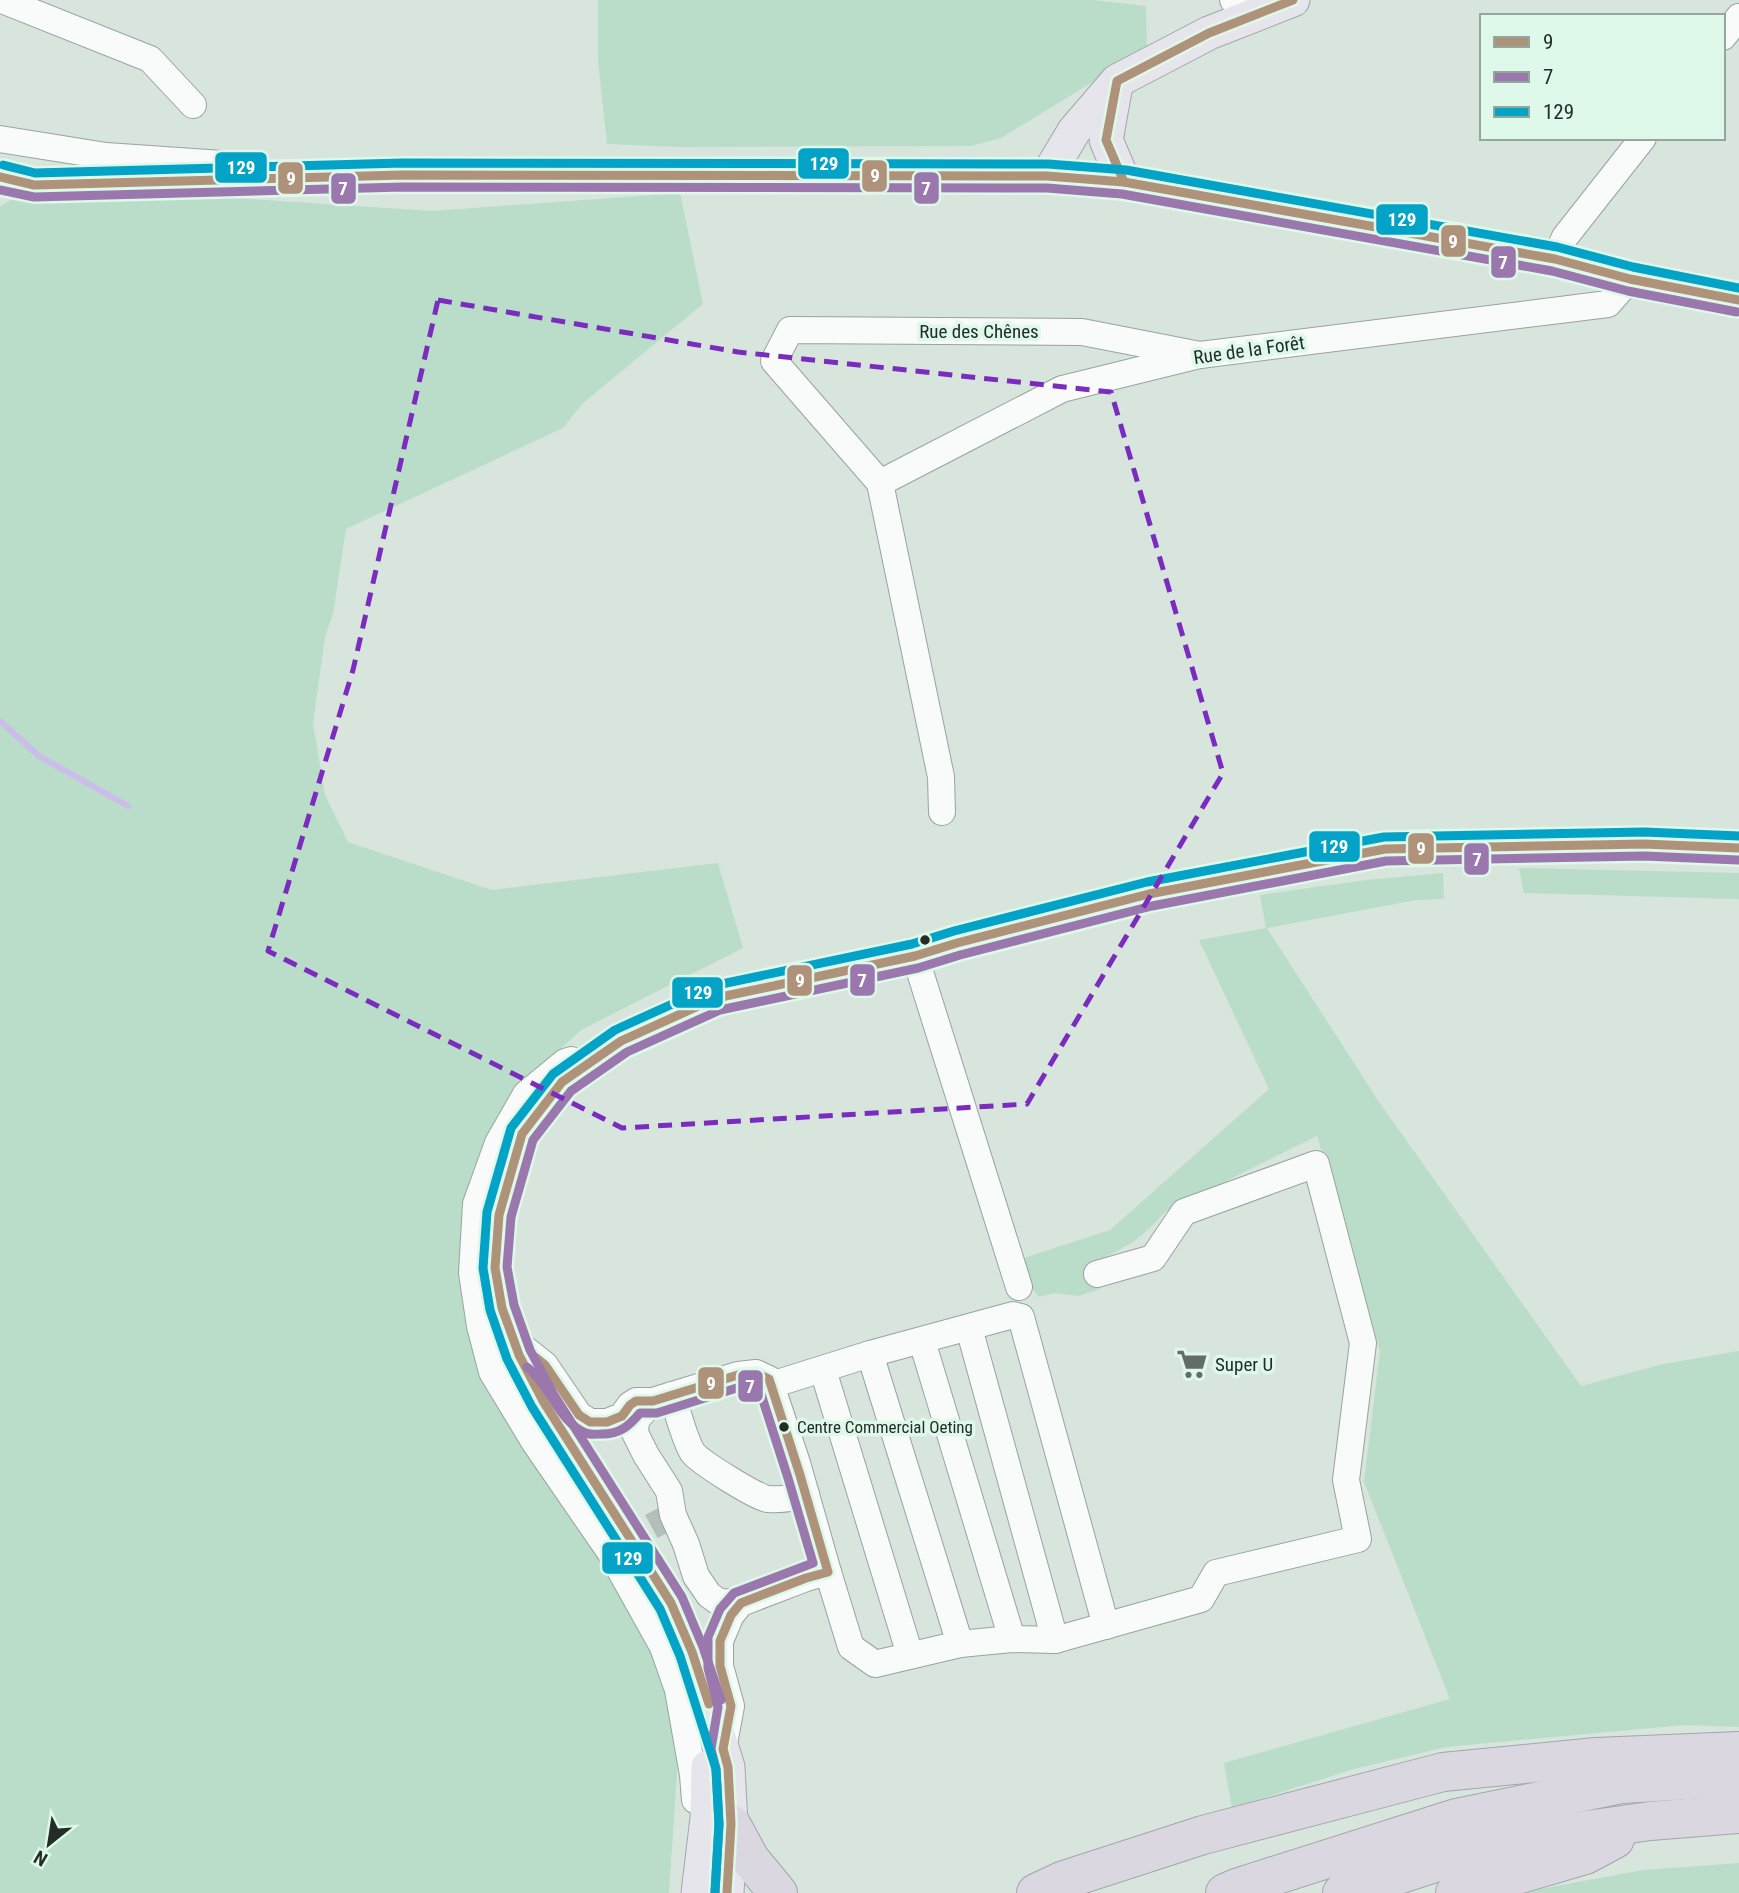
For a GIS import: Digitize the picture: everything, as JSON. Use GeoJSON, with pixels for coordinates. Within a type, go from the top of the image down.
{"type":"FeatureCollection","features":[{"type":"Feature","properties":{"kind":"highway"},"geometry":{"type":"LineString","coordinates":[[1036,1893],[1063,1880],[1203,1835],[1443,1772],[1596,1757],[1739,1751]]}},
{"type":"Feature","properties":{"kind":"highway"},"geometry":{"type":"LineString","coordinates":[[1225,1893],[1456,1818],[1622,1784],[1739,1777]]}},
{"type":"Feature","properties":{"kind":"highway"},"geometry":{"type":"LineString","coordinates":[[1342,1893],[1466,1853],[1552,1835],[1650,1821],[1739,1814]]}},
{"type":"Feature","properties":{"kind":"highway"},"geometry":{"type":"LineString","coordinates":[[719,1821],[778,1893]]}},
{"type":"Feature","properties":{"kind":"highway"},"geometry":{"type":"LineString","coordinates":[[1455,1893],[1585,1855],[1650,1821]]}},
{"type":"Feature","properties":{"kind":"main road"},"geometry":{"type":"LineString","coordinates":[[1047,176],[1074,131],[1117,81],[1209,33],[1240,9],[1293,0]]}},
{"type":"Feature","properties":{"kind":"main road"},"geometry":{"type":"LineString","coordinates":[[1117,81],[1106,140],[1124,183]]}},
{"type":"Feature","properties":{"kind":"main road"},"geometry":{"type":"LineString","coordinates":[[0,177],[34,185],[403,175],[1047,176],[1124,183],[1555,259],[1630,279],[1739,300]]}},
{"type":"Feature","properties":{"kind":"main road"},"geometry":{"type":"LineString","coordinates":[[700,1878],[719,1821],[728,1767],[692,1652],[671,1603],[543,1401],[514,1341],[502,1308],[495,1268],[499,1215],[522,1134],[562,1082],[621,1041],[716,998],[915,956],[1149,894],[1385,849],[1644,844],[1739,848]]}},
{"type":"Feature","properties":{"kind":"main road"},"geometry":{"type":"LineString","coordinates":[[709,1704],[727,1893]]}},
{"type":"Feature","properties":{"kind":"street"},"geometry":{"type":"LineString","coordinates":[[2,0],[150,59],[193,105]]}},
{"type":"Feature","properties":{"kind":"street"},"geometry":{"type":"LineString","coordinates":[[1725,34],[1739,17]]}},
{"type":"Feature","properties":{"kind":"street"},"geometry":{"type":"LineString","coordinates":[[0,139],[106,156],[403,175]]}},
{"type":"Feature","properties":{"kind":"street"},"geometry":{"type":"LineString","coordinates":[[1555,259],[1565,237],[1641,140]]}},
{"type":"Feature","properties":{"kind":"street","name":"Rue de la Forêt"},"geometry":{"type":"LineString","coordinates":[[880,483],[1062,389],[1200,355],[1608,304],[1630,279]]}},
{"type":"Feature","properties":{"kind":"street","name":"Rue des Chênes"},"geometry":{"type":"LineString","coordinates":[[880,483],[774,361],[790,330],[1082,332],[1200,355]]}},
{"type":"Feature","properties":{"kind":"street"},"geometry":{"type":"LineString","coordinates":[[880,483],[941,777],[942,812]]}},
{"type":"Feature","properties":{"kind":"street"},"geometry":{"type":"LineString","coordinates":[[915,956],[1019,1287]]}},
{"type":"Feature","properties":{"kind":"street"},"geometry":{"type":"LineString","coordinates":[[621,1041],[565,1062],[526,1094],[498,1143],[476,1204],[472,1273],[480,1326],[492,1372],[535,1443],[613,1548],[663,1647],[678,1690],[694,1775],[700,1878]]}},
{"type":"Feature","properties":{"kind":"street"},"geometry":{"type":"LineString","coordinates":[[514,1341],[545,1365],[579,1415],[590,1422],[607,1422],[622,1416],[636,1401],[663,1398],[738,1375],[756,1373],[769,1378],[851,1647],[875,1664],[960,1644],[1012,1639],[1055,1640],[1201,1599],[1216,1573],[1358,1539],[1346,1480],[1363,1343],[1316,1164],[1184,1212],[1153,1258],[1097,1274]]}},
{"type":"Feature","properties":{"kind":"street"},"geometry":{"type":"LineString","coordinates":[[771,1385],[870,1354],[1013,1315],[1021,1317],[1106,1626]]}},
{"type":"Feature","properties":{"kind":"street"},"geometry":{"type":"LineString","coordinates":[[969,1328],[1055,1640]]}},
{"type":"Feature","properties":{"kind":"street"},"geometry":{"type":"LineString","coordinates":[[922,1341],[1012,1639]]}},
{"type":"Feature","properties":{"kind":"street"},"geometry":{"type":"LineString","coordinates":[[870,1354],[960,1644]]}},
{"type":"Feature","properties":{"kind":"street"},"geometry":{"type":"LineString","coordinates":[[823,1370],[910,1655]]}},
{"type":"Feature","properties":{"kind":"street"},"geometry":{"type":"LineString","coordinates":[[663,1398],[693,1453],[703,1461],[751,1493],[765,1499],[806,1494]]}},
{"type":"Feature","properties":{"kind":"street"},"geometry":{"type":"LineString","coordinates":[[663,1398],[636,1420],[635,1433],[669,1491],[673,1516],[686,1544],[696,1576],[709,1595],[719,1602],[741,1602],[828,1572]]}},
{"type":"Feature","properties":{"kind":"street"},"geometry":{"type":"LineString","coordinates":[[723,1749],[731,1706],[720,1666],[720,1641],[731,1615],[741,1602]]}},
{"type":"Feature","properties":{"kind":"highlighted area"},"geometry":{"type":"Polygon","coordinates":[[[438,300],[738,352],[1111,392],[1223,773],[1027,1104],[622,1128],[268,951],[353,670],[438,300]]]}},
{"type":"Feature","properties":{"kind":"green space"},"geometry":{"type":"Polygon","coordinates":[[[598,0],[1093,0],[1146,6],[1147,49],[1001,138],[971,146],[679,147],[607,144],[598,61],[598,0]]]}},
{"type":"Feature","properties":{"kind":"green space"},"geometry":{"type":"Polygon","coordinates":[[[34,185],[432,211],[680,193],[703,304],[583,403],[563,428],[346,529],[333,614],[325,637],[313,723],[325,795],[348,842],[492,890],[718,863],[743,948],[581,1030],[529,1078],[472,1318],[648,1630],[677,1725],[678,1758],[669,1893],[0,1893],[0,207],[34,185]]]}},
{"type":"Feature","properties":{"kind":"green space"},"geometry":{"type":"Polygon","coordinates":[[[1519,868],[1739,873],[1739,899],[1524,893],[1519,868]]]}},
{"type":"Feature","properties":{"kind":"green space"},"geometry":{"type":"Polygon","coordinates":[[[1443,873],[1444,899],[1416,900],[1267,928],[1379,1102],[1581,1386],[1663,1364],[1739,1351],[1739,1727],[1684,1725],[1446,1747],[1354,1769],[1232,1808],[1224,1763],[1450,1699],[1364,1482],[1380,1351],[1317,1136],[1166,1211],[1132,1243],[1094,1263],[1100,1289],[1078,1296],[1055,1293],[1039,1297],[1029,1285],[1024,1258],[1110,1230],[1269,1089],[1199,940],[1266,928],[1260,895],[1366,880],[1443,873]]]}},
{"type":"Feature","properties":{"kind":"green space"},"geometry":{"type":"Polygon","coordinates":[[[1739,1863],[1739,1893],[1518,1893],[1643,1870],[1739,1863]]]}},
{"type":"Feature","properties":{"kind":"waterway"},"geometry":{"type":"LineString","coordinates":[[0,721],[39,756],[128,806]]}},
{"type":"Feature","properties":{"kind":"tunnel"},"geometry":{"type":"LineString","coordinates":[[617,1545],[673,1515]]}},
{"type":"Feature","properties":{"kind":"transit line","name":"9"},"geometry":{"type":"LineString","coordinates":[[1124,182],[1106,140],[1117,81],[1209,33],[1293,0]]}},
{"type":"Feature","properties":{"kind":"transit line","name":"129"},"geometry":{"type":"LineString","coordinates":[[3,165],[35,173],[403,163],[1048,164],[1126,170],[1557,247],[1633,267],[1739,288]]}},
{"type":"Feature","properties":{"kind":"transit line","name":"9"},"geometry":{"type":"LineString","coordinates":[[0,177],[34,185],[403,175],[1047,176],[1124,182],[1555,259],[1630,279],[1739,300]]}},
{"type":"Feature","properties":{"kind":"transit line","name":"7"},"geometry":{"type":"LineString","coordinates":[[0,190],[34,197],[403,187],[1047,188],[1122,194],[1552,271],[1628,291],[1737,312]]}},
{"type":"Feature","properties":{"kind":"transit line","name":"129"},"geometry":{"type":"LineString","coordinates":[[715,1892],[719,1824],[716,1769],[680,1656],[660,1609],[532,1407],[507,1359],[490,1310],[483,1268],[487,1212],[511,1128],[553,1074],[615,1030],[712,986],[912,944],[1147,882],[1384,837],[1644,832],[1739,836]]}},
{"type":"Feature","properties":{"kind":"transit line","name":"9"},"geometry":{"type":"LineString","coordinates":[[709,1704],[692,1652],[671,1603],[543,1401],[519,1355],[502,1308],[495,1268],[499,1215],[522,1134],[562,1082],[621,1041],[716,998],[915,956],[1149,894],[1385,849],[1644,844],[1739,848]]}},
{"type":"Feature","properties":{"kind":"transit line","name":"7"},"geometry":{"type":"LineString","coordinates":[[721,1700],[682,1597],[554,1395],[530,1350],[514,1305],[507,1267],[511,1217],[533,1140],[571,1091],[627,1052],[720,1010],[918,968],[1152,906],[1386,861],[1644,856],[1738,860]]}},
{"type":"Feature","properties":{"kind":"transit line","name":"9"},"geometry":{"type":"LineString","coordinates":[[535,1357],[545,1365],[579,1415],[590,1422],[607,1422],[622,1416],[636,1401],[653,1401],[738,1375],[756,1373],[769,1379],[828,1572],[741,1603],[731,1615],[720,1641],[720,1666],[731,1706],[723,1749],[728,1767],[731,1824],[727,1893]]}},
{"type":"Feature","properties":{"kind":"transit line","name":"7"},"geometry":{"type":"LineString","coordinates":[[527,1367],[569,1421],[577,1428],[592,1434],[619,1431],[640,1413],[657,1413],[740,1387],[759,1388],[813,1563],[734,1593],[720,1609],[708,1637],[708,1668],[718,1707],[711,1749],[716,1769],[719,1824],[715,1892]]}},
{"type":"Feature","properties":{"kind":"place","name":"Super U"},"geometry":{"type":"Point","coordinates":[1192,1364]}},
{"type":"Feature","properties":{"kind":"place","name":"Centre Commercial Oeting"},"geometry":{"type":"Point","coordinates":[784,1427]}}]}
